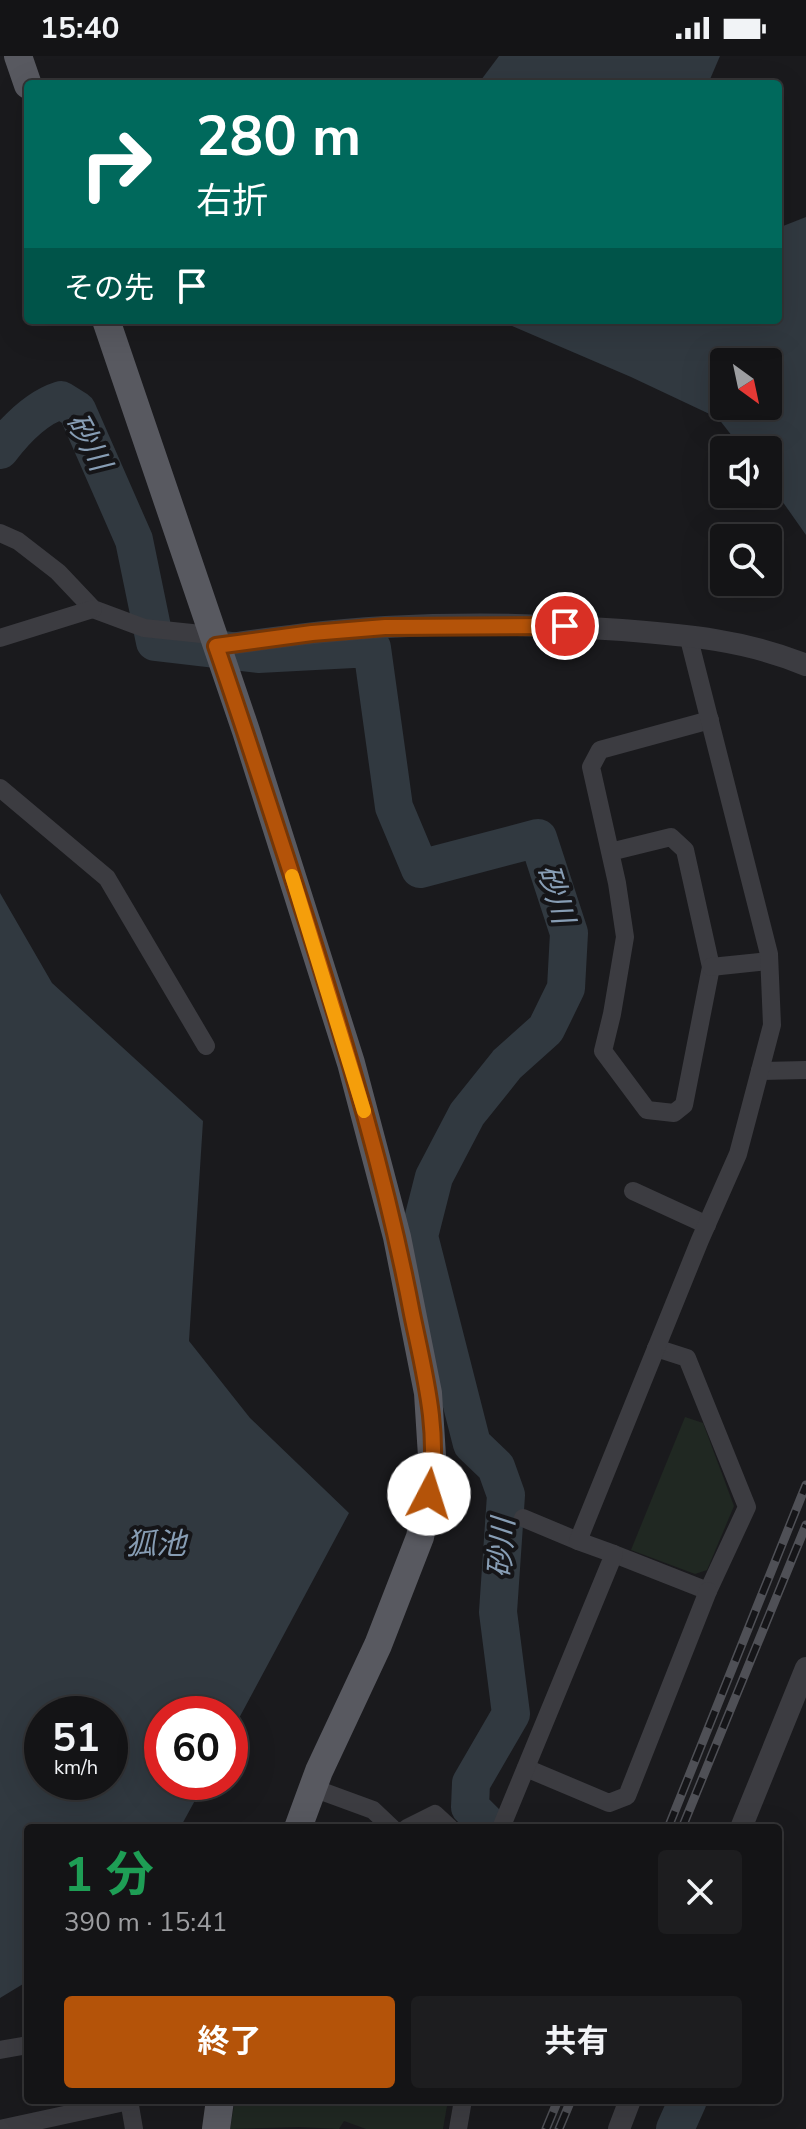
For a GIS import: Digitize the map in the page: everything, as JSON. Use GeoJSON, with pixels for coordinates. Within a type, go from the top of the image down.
{"type":"FeatureCollection","features":[{"type":"Feature","properties":{"kind":"main road"},"geometry":{"type":"LineString","coordinates":[[18,56],[26,80]]}},
{"type":"Feature","properties":{"kind":"main road"},"geometry":{"type":"LineString","coordinates":[[107,324],[246,731],[351,1063],[397,1237],[428,1393],[433,1472],[420,1537],[378,1645],[300,1824]]}},
{"type":"Feature","properties":{"kind":"main road"},"geometry":{"type":"LineString","coordinates":[[216,2129],[219,2104]]}},
{"type":"Feature","properties":{"kind":"street"},"geometry":{"type":"LineString","coordinates":[[0,533],[18,541],[58,572],[93,609],[144,628],[214,641],[385,627],[565,626],[688,635],[771,650],[806,665]]}},
{"type":"Feature","properties":{"kind":"street"},"geometry":{"type":"LineString","coordinates":[[0,638],[93,609]]}},
{"type":"Feature","properties":{"kind":"street"},"geometry":{"type":"LineString","coordinates":[[578,1541],[738,1154],[772,1025],[769,961],[688,635]]}},
{"type":"Feature","properties":{"kind":"street"},"geometry":{"type":"LineString","coordinates":[[610,852],[671,837],[685,850],[711,967],[684,1105],[674,1113],[647,1110],[603,1051],[625,937],[591,767],[600,750],[710,720]]}},
{"type":"Feature","properties":{"kind":"street"},"geometry":{"type":"LineString","coordinates":[[0,788],[107,878],[206,1046]]}},
{"type":"Feature","properties":{"kind":"street"},"geometry":{"type":"LineString","coordinates":[[711,967],[769,961]]}},
{"type":"Feature","properties":{"kind":"street"},"geometry":{"type":"LineString","coordinates":[[760,1071],[806,1070]]}},
{"type":"Feature","properties":{"kind":"street"},"geometry":{"type":"LineString","coordinates":[[633,1191],[707,1225]]}},
{"type":"Feature","properties":{"kind":"street"},"geometry":{"type":"LineString","coordinates":[[526,1768],[609,1803],[627,1796],[708,1591],[747,1507],[687,1358],[656,1348]]}},
{"type":"Feature","properties":{"kind":"street"},"geometry":{"type":"LineString","coordinates":[[523,1518],[708,1591]]}},
{"type":"Feature","properties":{"kind":"street"},"geometry":{"type":"LineString","coordinates":[[503,1824],[614,1554]]}},
{"type":"Feature","properties":{"kind":"street"},"geometry":{"type":"LineString","coordinates":[[743,1824],[806,1668]]}},
{"type":"Feature","properties":{"kind":"street"},"geometry":{"type":"LineString","coordinates":[[313,1788],[373,1810],[388,1824]]}},
{"type":"Feature","properties":{"kind":"street"},"geometry":{"type":"LineString","coordinates":[[415,1824],[435,1814],[446,1824]]}},
{"type":"Feature","properties":{"kind":"street"},"geometry":{"type":"LineString","coordinates":[[0,2050],[24,2046]]}},
{"type":"Feature","properties":{"kind":"street"},"geometry":{"type":"LineString","coordinates":[[0,2129],[111,2104]]}},
{"type":"Feature","properties":{"kind":"street"},"geometry":{"type":"LineString","coordinates":[[130,2104],[134,2129]]}},
{"type":"Feature","properties":{"kind":"street"},"geometry":{"type":"LineString","coordinates":[[458,2129],[462,2104]]}},
{"type":"Feature","properties":{"kind":"street"},"geometry":{"type":"LineString","coordinates":[[619,2129],[628,2104]]}},
{"type":"Feature","properties":{"kind":"shaded area"},"geometry":{"type":"Polygon","coordinates":[[[685,1417],[703,1423],[734,1506],[707,1570],[695,1574],[631,1550],[685,1417]]]}},
{"type":"Feature","properties":{"kind":"shaded area"},"geometry":{"type":"Polygon","coordinates":[[[234,2104],[447,2104],[443,2129],[366,2129],[344,2121],[339,2129],[230,2129],[234,2104]]]}},
{"type":"Feature","properties":{"kind":"water"},"geometry":{"type":"Polygon","coordinates":[[[499,56],[720,56],[710,80],[481,80],[499,56]]]}},
{"type":"Feature","properties":{"kind":"water"},"geometry":{"type":"Polygon","coordinates":[[[806,217],[806,535],[782,501],[782,436],[732,436],[720,420],[782,420],[782,348],[710,348],[710,414],[507,324],[782,324],[782,226],[806,217]]]}},
{"type":"Feature","properties":{"kind":"water","name":"狐池"},"geometry":{"type":"Polygon","coordinates":[[[0,893],[52,983],[203,1121],[189,1341],[250,1418],[349,1513],[248,1701],[248,1696],[144,1696],[144,1800],[195,1800],[182,1824],[24,1824],[24,1983],[0,1998],[0,893]]]}},
{"type":"Feature","properties":{"kind":"waterway","name":"砂川"},"geometry":{"type":"LineString","coordinates":[[0,450],[27,420],[43,408],[61,400],[77,410],[134,540],[155,642],[258,654],[372,648],[394,807],[420,869],[538,838],[569,933],[566,988],[546,1029],[507,1064],[467,1114],[434,1177],[419,1236],[472,1444],[496,1467],[506,1495],[498,1612],[511,1714],[471,1783],[470,1807],[487,1824]]}},
{"type":"Feature","properties":{"kind":"waterway","name":"砂川"},"geometry":{"type":"LineString","coordinates":[[675,2129],[686,2104]]}},
{"type":"Feature","properties":{"kind":"railway"},"geometry":{"type":"LineString","coordinates":[[670,1824],[806,1485]]}},
{"type":"Feature","properties":{"kind":"railway"},"geometry":{"type":"LineString","coordinates":[[684,1824],[806,1525]]}},
{"type":"Feature","properties":{"kind":"railway"},"geometry":{"type":"LineString","coordinates":[[546,2129],[556,2104]]}},
{"type":"Feature","properties":{"kind":"railway"},"geometry":{"type":"LineString","coordinates":[[559,2129],[569,2104]]}},
{"type":"Feature","properties":{"kind":"slow traffic"},"geometry":{"type":"LineString","coordinates":[[292,876],[364,1111]]}},
{"type":"Feature","properties":{"kind":"route"},"geometry":{"type":"LineString","coordinates":[[429,1494],[433,1472],[428,1393],[397,1237],[351,1063],[216,646],[385,627],[565,626]]}}]}
